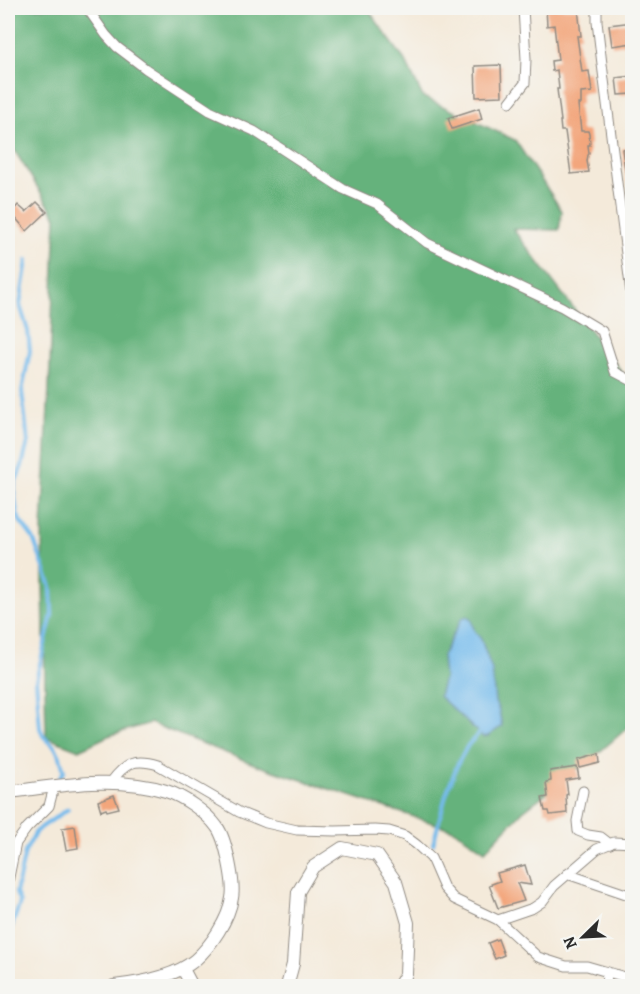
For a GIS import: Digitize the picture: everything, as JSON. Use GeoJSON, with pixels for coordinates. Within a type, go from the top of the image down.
{"type":"FeatureCollection","features":[{"type":"Feature","properties":{"kind":"street"},"geometry":{"type":"LineString","coordinates":[[87,8],[117,47],[210,111],[254,131],[343,189],[377,204],[427,243],[562,307],[602,330],[615,372],[633,381]]}},
{"type":"Feature","properties":{"kind":"street"},"geometry":{"type":"LineString","coordinates":[[510,102],[525,83],[523,8]]}},
{"type":"Feature","properties":{"kind":"street"},"geometry":{"type":"LineString","coordinates":[[597,8],[599,43],[633,301]]}},
{"type":"Feature","properties":{"kind":"street"},"geometry":{"type":"LineString","coordinates":[[111,782],[119,771],[133,762],[148,762],[158,765],[239,812],[266,823],[297,830],[389,831],[405,836],[431,858],[444,888],[454,899],[498,920],[538,957],[566,966],[587,966],[633,979]]}},
{"type":"Feature","properties":{"kind":"street"},"geometry":{"type":"LineString","coordinates":[[8,792],[111,782],[145,786],[168,792],[184,800],[203,812],[218,828],[230,862],[232,898],[212,942],[183,969],[139,983],[114,987]]}},
{"type":"Feature","properties":{"kind":"street"},"geometry":{"type":"LineString","coordinates":[[8,882],[16,843],[27,828],[49,807],[54,787]]}},
{"type":"Feature","properties":{"kind":"street"},"geometry":{"type":"LineString","coordinates":[[583,791],[577,821],[578,831],[601,837],[610,844]]}},
{"type":"Feature","properties":{"kind":"street"},"geometry":{"type":"LineString","coordinates":[[498,920],[533,908],[542,902],[554,886],[597,849],[614,842],[633,843]]}},
{"type":"Feature","properties":{"kind":"street"},"geometry":{"type":"LineString","coordinates":[[287,987],[293,964],[298,892],[313,867],[342,848],[376,855],[396,882],[408,923],[406,974],[399,987]]}},
{"type":"Feature","properties":{"kind":"street"},"geometry":{"type":"LineString","coordinates":[[567,874],[633,896]]}},
{"type":"Feature","properties":{"kind":"street"},"geometry":{"type":"LineString","coordinates":[[183,969],[192,987]]}},
{"type":"Feature","properties":{"kind":"street"},"geometry":{"type":"LineString","coordinates":[[606,987],[607,972]]}},
{"type":"Feature","properties":{"kind":"green space"},"geometry":{"type":"Polygon","coordinates":[[[8,8],[367,8],[406,62],[423,97],[515,140],[562,211],[559,230],[513,229],[632,385],[632,724],[523,811],[485,851],[454,830],[259,766],[150,723],[108,736],[79,750],[46,737],[42,530],[56,217],[8,140],[8,8]]]}},
{"type":"Feature","properties":{"kind":"water"},"geometry":{"type":"Polygon","coordinates":[[[467,616],[471,619],[474,630],[481,639],[492,670],[495,702],[502,726],[483,737],[439,696],[444,678],[442,656],[462,618],[467,616]]]}},
{"type":"Feature","properties":{"kind":"building"},"geometry":{"type":"Polygon","coordinates":[[[546,8],[578,8],[581,36],[577,36],[582,72],[589,71],[592,92],[581,93],[581,104],[578,104],[581,131],[588,131],[589,134],[590,145],[588,145],[587,161],[589,172],[571,174],[565,131],[561,131],[557,70],[552,71],[551,61],[558,60],[554,25],[547,26],[546,8]]]}},
{"type":"Feature","properties":{"kind":"building"},"geometry":{"type":"Polygon","coordinates":[[[633,22],[633,43],[612,46],[609,25],[633,22]]]}},
{"type":"Feature","properties":{"kind":"building"},"geometry":{"type":"Polygon","coordinates":[[[501,65],[502,96],[476,97],[475,66],[501,65]]]}},
{"type":"Feature","properties":{"kind":"building"},"geometry":{"type":"Polygon","coordinates":[[[633,76],[633,94],[618,95],[616,78],[633,76]]]}},
{"type":"Feature","properties":{"kind":"building"},"geometry":{"type":"Polygon","coordinates":[[[479,108],[482,119],[452,129],[448,118],[479,108]]]}},
{"type":"Feature","properties":{"kind":"building"},"geometry":{"type":"Polygon","coordinates":[[[633,147],[633,182],[627,182],[622,149],[633,147]]]}},
{"type":"Feature","properties":{"kind":"building"},"geometry":{"type":"Polygon","coordinates":[[[37,202],[47,212],[27,231],[11,213],[18,205],[26,212],[37,202]]]}},
{"type":"Feature","properties":{"kind":"building"},"geometry":{"type":"Polygon","coordinates":[[[599,754],[600,763],[580,768],[578,760],[599,754]]]}},
{"type":"Feature","properties":{"kind":"building"},"geometry":{"type":"Polygon","coordinates":[[[577,767],[579,778],[566,780],[567,813],[550,815],[549,811],[545,811],[542,798],[548,797],[546,782],[551,781],[550,771],[577,767]]]}},
{"type":"Feature","properties":{"kind":"building"},"geometry":{"type":"Polygon","coordinates":[[[114,795],[119,808],[101,811],[98,801],[114,795]]]}},
{"type":"Feature","properties":{"kind":"building"},"geometry":{"type":"Polygon","coordinates":[[[75,826],[78,848],[66,850],[62,828],[75,826]]]}},
{"type":"Feature","properties":{"kind":"building"},"geometry":{"type":"Polygon","coordinates":[[[525,865],[531,885],[517,883],[524,901],[498,908],[489,885],[500,881],[497,873],[525,865]]]}},
{"type":"Feature","properties":{"kind":"building"},"geometry":{"type":"Polygon","coordinates":[[[498,939],[504,955],[495,959],[488,943],[498,939]]]}},
{"type":"Feature","properties":{"kind":"waterway"},"geometry":{"type":"LineString","coordinates":[[27,260],[20,305],[28,331],[30,351],[22,391],[28,442],[14,491],[20,521],[33,538],[51,587],[52,615],[36,680],[40,728],[43,736],[55,747],[60,757],[64,771],[60,777]]}},
{"type":"Feature","properties":{"kind":"waterway"},"geometry":{"type":"LineString","coordinates":[[433,844],[446,795],[458,763],[468,745],[482,730]]}},
{"type":"Feature","properties":{"kind":"waterway"},"geometry":{"type":"LineString","coordinates":[[8,937],[20,903],[16,893],[25,852],[36,831],[68,809]]}}]}
